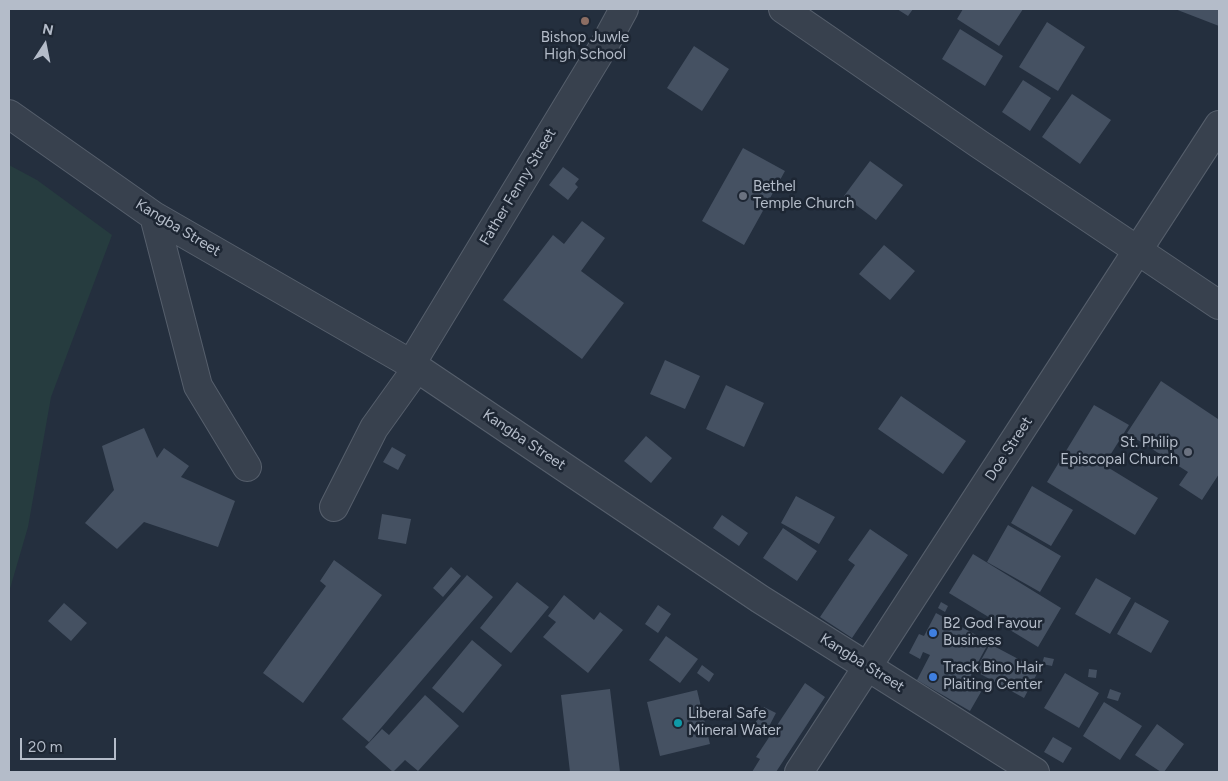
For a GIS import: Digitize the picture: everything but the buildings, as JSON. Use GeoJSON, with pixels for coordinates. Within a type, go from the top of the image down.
{"type":"FeatureCollection","features":[{"type":"Feature","properties":{"kind":"street","name":"Father Fenny Street"},"geometry":{"type":"LineString","coordinates":[[334,507],[374,428],[414,366],[624,9]]}},
{"type":"Feature","properties":{"kind":"street"},"geometry":{"type":"LineString","coordinates":[[783,9],[1219,305]]}},
{"type":"Feature","properties":{"kind":"street","name":"Kangba Street"},"geometry":{"type":"LineString","coordinates":[[9,114],[154,216],[414,366],[760,599],[1035,772]]}},
{"type":"Feature","properties":{"kind":"street","name":"Doe Street"},"geometry":{"type":"LineString","coordinates":[[799,772],[1219,125]]}},
{"type":"Feature","properties":{"kind":"street"},"geometry":{"type":"LineString","coordinates":[[154,216],[198,386],[247,468]]}},
{"type":"Feature","properties":{"kind":"green space"},"geometry":{"type":"Polygon","coordinates":[[[9,165],[37,180],[112,235],[51,397],[28,527],[9,592],[9,165]]]}},
{"type":"Feature","properties":{"kind":"place","name":"Bishop Juwle High School"},"geometry":{"type":"Point","coordinates":[585,21]}},
{"type":"Feature","properties":{"kind":"place","name":"Bethel Temple Church"},"geometry":{"type":"Point","coordinates":[743,196]}},
{"type":"Feature","properties":{"kind":"place","name":"St. Philip Episcopal Church"},"geometry":{"type":"Point","coordinates":[1188,452]}},
{"type":"Feature","properties":{"kind":"place","name":"B2 God Favour Business"},"geometry":{"type":"Point","coordinates":[933,633]}},
{"type":"Feature","properties":{"kind":"place","name":"Track Bino Hair Plaiting Center"},"geometry":{"type":"Point","coordinates":[933,677]}},
{"type":"Feature","properties":{"kind":"place","name":"Liberal Safe Mineral Water"},"geometry":{"type":"Point","coordinates":[678,723]}}]}
